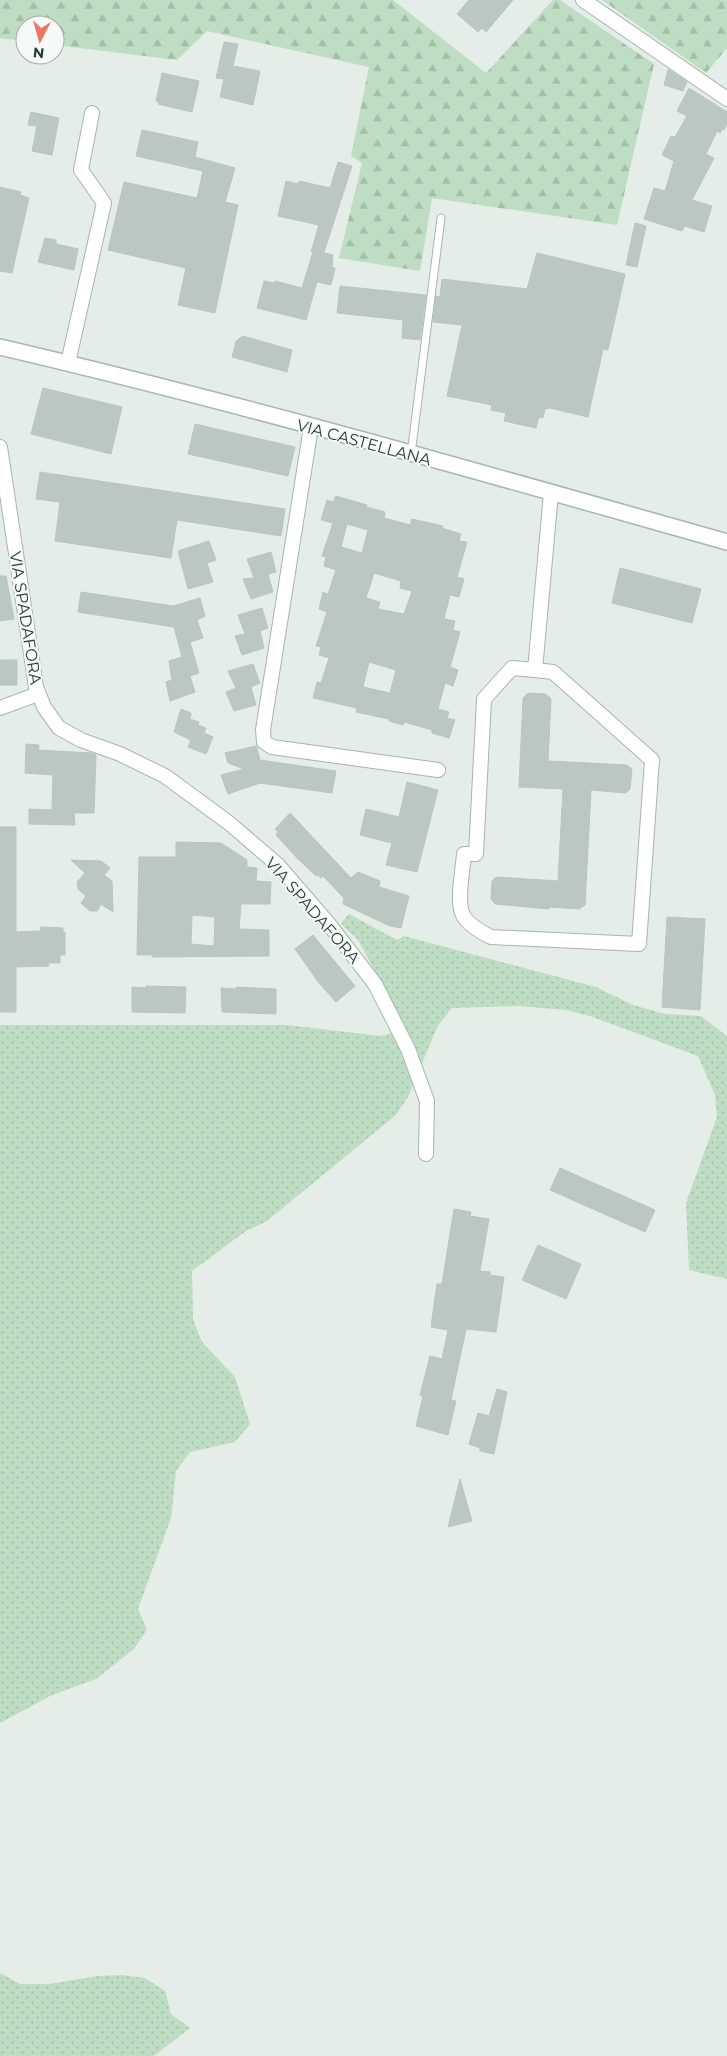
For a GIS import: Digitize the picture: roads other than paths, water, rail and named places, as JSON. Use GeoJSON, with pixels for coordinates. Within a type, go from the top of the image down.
{"type":"FeatureCollection","features":[{"type":"Feature","properties":{"kind":"main road","name":"VIA CASTELLANA"},"geometry":{"type":"LineString","coordinates":[[0,347],[311,427],[727,542]]}},
{"type":"Feature","properties":{"kind":"street"},"geometry":{"type":"LineString","coordinates":[[583,0],[727,99]]}},
{"type":"Feature","properties":{"kind":"street"},"geometry":{"type":"LineString","coordinates":[[68,363],[104,203],[81,170],[92,113]]}},
{"type":"Feature","properties":{"kind":"street"},"geometry":{"type":"LineString","coordinates":[[311,427],[263,730],[264,742],[272,747],[438,770]]}},
{"type":"Feature","properties":{"kind":"street","name":"VIA SPADAFORA"},"geometry":{"type":"LineString","coordinates":[[0,447],[36,687],[44,707],[59,728],[165,776],[229,823],[278,865],[375,984],[408,1049],[427,1101],[426,1154]]}},
{"type":"Feature","properties":{"kind":"street"},"geometry":{"type":"LineString","coordinates":[[535,670],[551,493]]}},
{"type":"Feature","properties":{"kind":"street"},"geometry":{"type":"LineString","coordinates":[[512,668],[535,670],[553,672],[652,760],[639,944],[491,937],[476,929],[463,915],[460,904],[464,854],[476,854],[484,699],[512,668]]}},
{"type":"Feature","properties":{"kind":"street"},"geometry":{"type":"LineString","coordinates":[[0,708],[38,694]]}},
{"type":"Feature","properties":{"kind":"lane"},"geometry":{"type":"LineString","coordinates":[[411,454],[441,218]]}}]}
